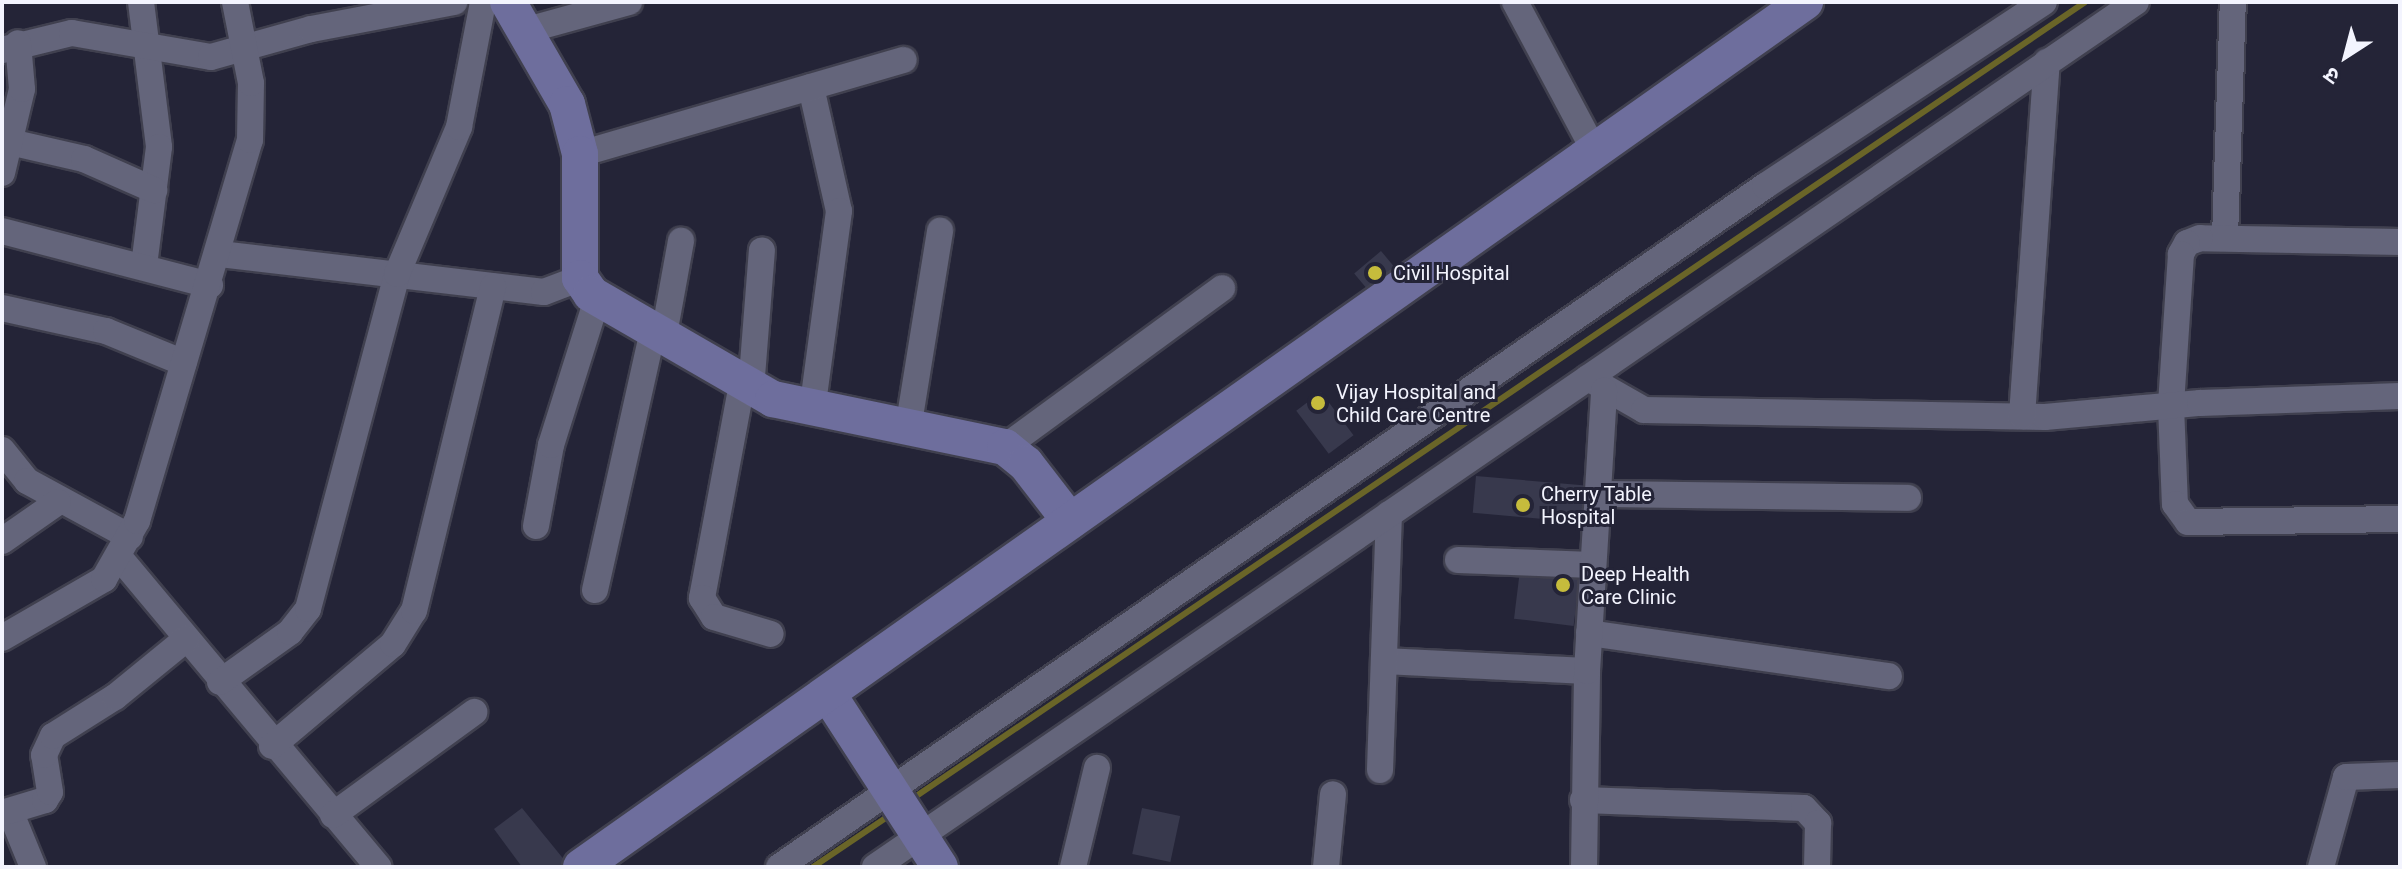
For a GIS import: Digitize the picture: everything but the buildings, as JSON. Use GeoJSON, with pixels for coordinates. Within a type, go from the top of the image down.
{"type":"FeatureCollection","features":[{"type":"Feature","properties":{"kind":"street"},"geometry":{"type":"LineString","coordinates":[[141,2],[159,147],[144,265]]}},
{"type":"Feature","properties":{"kind":"street"},"geometry":{"type":"LineString","coordinates":[[2,638],[87,593],[125,548],[220,254],[252,124],[247,49],[235,2]]}},
{"type":"Feature","properties":{"kind":"street"},"geometry":{"type":"LineString","coordinates":[[2,173],[9,128],[22,89],[10,46],[72,33],[211,57],[311,29],[454,2]]}},
{"type":"Feature","properties":{"kind":"street"},"geometry":{"type":"LineString","coordinates":[[220,682],[290,632],[308,609],[397,274],[459,127],[475,71],[483,2]]}},
{"type":"Feature","properties":{"kind":"street"},"geometry":{"type":"LineString","coordinates":[[536,526],[551,445],[588,288],[580,154],[567,104],[517,16],[629,2]]}},
{"type":"Feature","properties":{"kind":"street"},"geometry":{"type":"LineString","coordinates":[[1515,2],[1595,152]]}},
{"type":"Feature","properties":{"kind":"street"},"geometry":{"type":"LineString","coordinates":[[581,867],[1805,2]]}},
{"type":"Feature","properties":{"kind":"street"},"geometry":{"type":"LineString","coordinates":[[875,867],[904,807],[1765,186],[2044,2]]}},
{"type":"Feature","properties":{"kind":"street"},"geometry":{"type":"LineString","coordinates":[[779,867],[904,807],[1596,385],[2047,62],[2136,2]]}},
{"type":"Feature","properties":{"kind":"street"},"geometry":{"type":"LineString","coordinates":[[2225,238],[2233,2]]}},
{"type":"Feature","properties":{"kind":"street"},"geometry":{"type":"LineString","coordinates":[[580,154],[904,60]]}},
{"type":"Feature","properties":{"kind":"street"},"geometry":{"type":"LineString","coordinates":[[2022,416],[2047,62]]}},
{"type":"Feature","properties":{"kind":"street"},"geometry":{"type":"LineString","coordinates":[[811,87],[839,211],[812,410]]}},
{"type":"Feature","properties":{"kind":"street"},"geometry":{"type":"LineString","coordinates":[[9,128],[154,190]]}},
{"type":"Feature","properties":{"kind":"street"},"geometry":{"type":"LineString","coordinates":[[2,231],[144,265],[210,285]]}},
{"type":"Feature","properties":{"kind":"street"},"geometry":{"type":"LineString","coordinates":[[908,429],[940,231]]}},
{"type":"Feature","properties":{"kind":"street"},"geometry":{"type":"LineString","coordinates":[[2400,242],[2200,238],[2181,254],[2171,406],[2175,504],[2188,522],[2400,519]]}},
{"type":"Feature","properties":{"kind":"street"},"geometry":{"type":"LineString","coordinates":[[595,590],[681,241]]}},
{"type":"Feature","properties":{"kind":"street"},"geometry":{"type":"LineString","coordinates":[[762,250],[746,387],[702,598],[714,617],[771,634]]}},
{"type":"Feature","properties":{"kind":"street"},"geometry":{"type":"LineString","coordinates":[[220,254],[493,286],[555,291],[588,288],[658,337],[746,387],[812,410],[1005,447],[1026,464],[1070,521]]}},
{"type":"Feature","properties":{"kind":"street"},"geometry":{"type":"LineString","coordinates":[[272,746],[393,644],[414,611],[493,286]]}},
{"type":"Feature","properties":{"kind":"street"},"geometry":{"type":"LineString","coordinates":[[1005,447],[1222,288]]}},
{"type":"Feature","properties":{"kind":"street"},"geometry":{"type":"LineString","coordinates":[[2,308],[119,335],[184,363]]}},
{"type":"Feature","properties":{"kind":"street"},"geometry":{"type":"LineString","coordinates":[[1596,385],[1644,410],[2022,416],[2400,396]]}},
{"type":"Feature","properties":{"kind":"street"},"geometry":{"type":"LineString","coordinates":[[1584,867],[1587,671],[1598,494],[1596,385]]}},
{"type":"Feature","properties":{"kind":"street"},"geometry":{"type":"LineString","coordinates":[[2,450],[27,481],[125,548],[186,639],[220,682],[378,867]]}},
{"type":"Feature","properties":{"kind":"street"},"geometry":{"type":"LineString","coordinates":[[1598,494],[1908,498]]}},
{"type":"Feature","properties":{"kind":"street"},"geometry":{"type":"LineString","coordinates":[[2,541],[58,502]]}},
{"type":"Feature","properties":{"kind":"street"},"geometry":{"type":"LineString","coordinates":[[1380,770],[1389,514]]}},
{"type":"Feature","properties":{"kind":"street"},"geometry":{"type":"LineString","coordinates":[[1458,560],[1593,565]]}},
{"type":"Feature","properties":{"kind":"street"},"geometry":{"type":"LineString","coordinates":[[1589,633],[1889,676]]}},
{"type":"Feature","properties":{"kind":"street"},"geometry":{"type":"LineString","coordinates":[[33,867],[6,812],[45,800],[50,792],[44,755],[53,736],[115,697],[186,639]]}},
{"type":"Feature","properties":{"kind":"street"},"geometry":{"type":"LineString","coordinates":[[1384,661],[1587,671]]}},
{"type":"Feature","properties":{"kind":"street"},"geometry":{"type":"LineString","coordinates":[[828,694],[940,867]]}},
{"type":"Feature","properties":{"kind":"street"},"geometry":{"type":"LineString","coordinates":[[333,815],[474,712]]}},
{"type":"Feature","properties":{"kind":"street"},"geometry":{"type":"LineString","coordinates":[[1073,867],[1097,768]]}},
{"type":"Feature","properties":{"kind":"street"},"geometry":{"type":"LineString","coordinates":[[2321,867],[2346,777],[2400,775]]}},
{"type":"Feature","properties":{"kind":"street"},"geometry":{"type":"LineString","coordinates":[[1326,867],[1333,794]]}},
{"type":"Feature","properties":{"kind":"street"},"geometry":{"type":"LineString","coordinates":[[1583,800],[1804,808],[1818,823],[1817,867]]}},
{"type":"Feature","properties":{"kind":"waterway"},"geometry":{"type":"LineString","coordinates":[[912,799],[2085,2]]}},
{"type":"Feature","properties":{"kind":"waterway"},"geometry":{"type":"LineString","coordinates":[[813,867],[893,813]]}},
{"type":"Feature","properties":{"kind":"place","name":"Civil Hospital"},"geometry":{"type":"Point","coordinates":[1375,273]}},
{"type":"Feature","properties":{"kind":"place","name":"Vijay Hospital and Child Care Centre"},"geometry":{"type":"Point","coordinates":[1318,403]}},
{"type":"Feature","properties":{"kind":"place","name":"Cherry Table Hospital"},"geometry":{"type":"Point","coordinates":[1523,505]}},
{"type":"Feature","properties":{"kind":"place","name":"Deep Health Care Clinic"},"geometry":{"type":"Point","coordinates":[1563,585]}}]}
